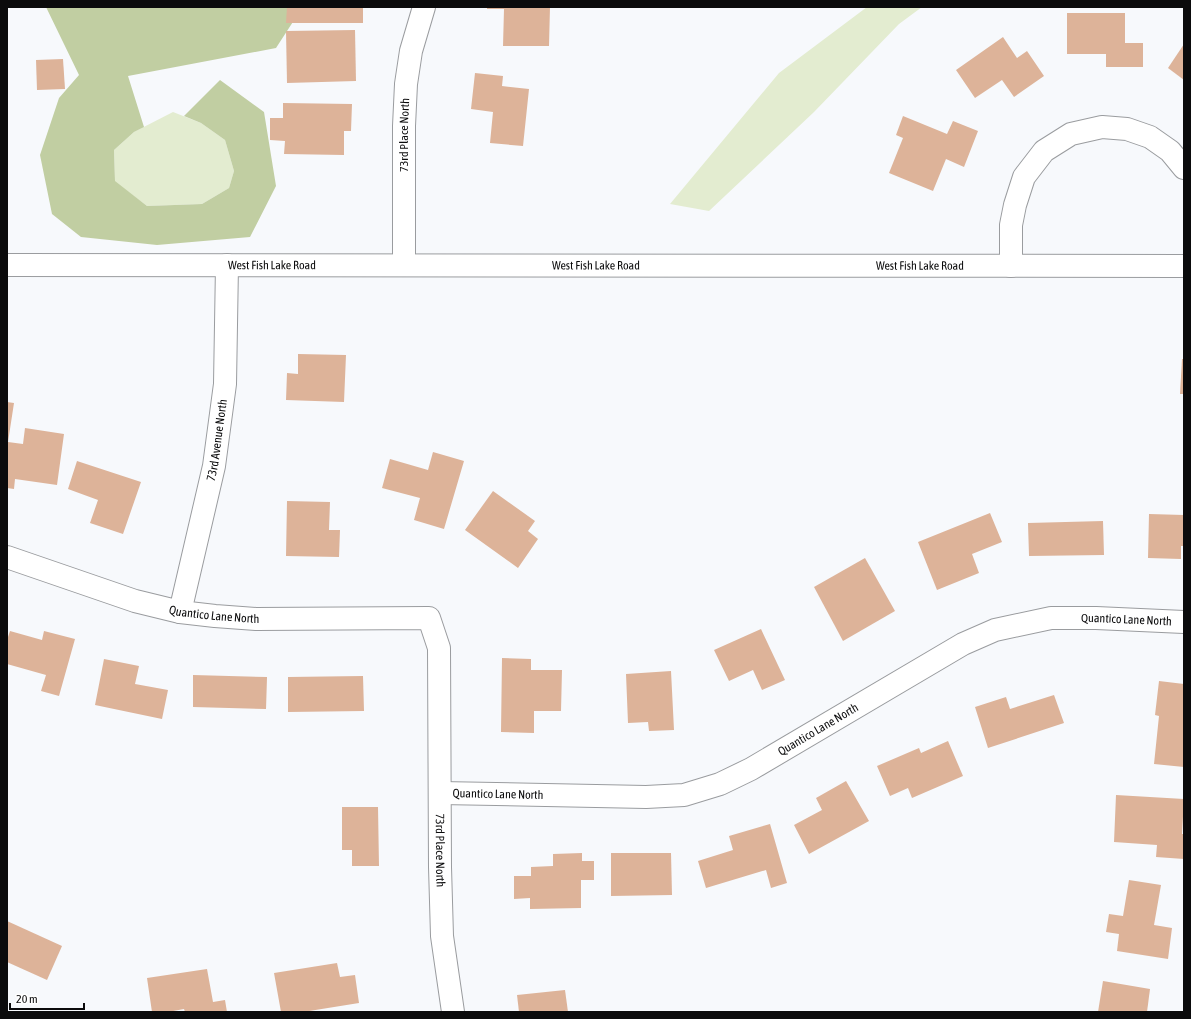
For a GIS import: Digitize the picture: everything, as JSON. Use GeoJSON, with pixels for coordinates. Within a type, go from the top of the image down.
{"type":"FeatureCollection","features":[{"type":"Feature","properties":{"kind":"street","name":"73rd Place North"},"geometry":{"type":"LineString","coordinates":[[404,265],[404,126],[406,84],[411,51],[424,7]]}},
{"type":"Feature","properties":{"kind":"street"},"geometry":{"type":"LineString","coordinates":[[1011,266],[1011,225],[1015,205],[1024,177],[1044,152],[1072,134],[1102,127],[1127,129],[1150,137],[1170,151],[1184,168]]}},
{"type":"Feature","properties":{"kind":"street","name":"West Fish Lake Road"},"geometry":{"type":"LineString","coordinates":[[7,265],[1184,266]]}},
{"type":"Feature","properties":{"kind":"street","name":"73rd Avenue North"},"geometry":{"type":"LineString","coordinates":[[180,612],[214,466],[225,384],[227,265]]}},
{"type":"Feature","properties":{"kind":"street","name":"Quantico Lane North"},"geometry":{"type":"LineString","coordinates":[[7,557],[135,601],[180,612],[215,616],[256,618],[429,618]]}},
{"type":"Feature","properties":{"kind":"street","name":"73rd Place North"},"geometry":{"type":"LineString","coordinates":[[429,618],[439,648],[440,867],[442,936],[453,1012]]}},
{"type":"Feature","properties":{"kind":"street","name":"Quantico Lane North"},"geometry":{"type":"LineString","coordinates":[[440,793],[646,797],[684,795],[720,784],[751,769],[963,644],[995,630],[1051,618],[1096,618],[1184,622]]}},
{"type":"Feature","properties":{"kind":"green space"},"geometry":{"type":"Polygon","coordinates":[[[46,7],[300,7],[300,11],[276,48],[128,76],[144,127],[134,132],[114,150],[115,181],[147,206],[202,204],[229,188],[234,171],[225,140],[201,123],[184,116],[220,80],[264,112],[276,186],[250,237],[157,245],[81,237],[52,214],[40,155],[59,98],[79,75],[46,7]]]}},
{"type":"Feature","properties":{"kind":"green space"},"geometry":{"type":"Polygon","coordinates":[[[867,7],[922,7],[899,24],[814,112],[709,211],[670,204],[779,73],[867,7]]]}},
{"type":"Feature","properties":{"kind":"green space"},"geometry":{"type":"Polygon","coordinates":[[[173,112],[201,123],[225,140],[234,171],[229,188],[202,204],[147,206],[115,182],[114,150],[134,132],[173,112]]]}},
{"type":"Feature","properties":{"kind":"building"},"geometry":{"type":"Polygon","coordinates":[[[287,7],[363,7],[363,23],[286,23],[287,7]]]}},
{"type":"Feature","properties":{"kind":"building"},"geometry":{"type":"Polygon","coordinates":[[[487,7],[550,7],[549,46],[503,46],[504,9],[487,9],[487,7]]]}},
{"type":"Feature","properties":{"kind":"building"},"geometry":{"type":"Polygon","coordinates":[[[1067,13],[1125,13],[1125,43],[1143,43],[1143,67],[1106,67],[1106,54],[1067,54],[1067,13]]]}},
{"type":"Feature","properties":{"kind":"building"},"geometry":{"type":"Polygon","coordinates":[[[355,30],[356,81],[287,83],[286,31],[355,30]]]}},
{"type":"Feature","properties":{"kind":"building"},"geometry":{"type":"Polygon","coordinates":[[[1003,37],[1017,58],[1027,51],[1044,76],[1014,97],[1002,80],[975,98],[956,70],[1003,37]]]}},
{"type":"Feature","properties":{"kind":"building"},"geometry":{"type":"Polygon","coordinates":[[[1184,44],[1184,80],[1168,68],[1184,44]]]}},
{"type":"Feature","properties":{"kind":"building"},"geometry":{"type":"Polygon","coordinates":[[[63,59],[65,89],[37,90],[36,60],[63,59]]]}},
{"type":"Feature","properties":{"kind":"building"},"geometry":{"type":"Polygon","coordinates":[[[475,73],[503,76],[502,86],[529,89],[523,146],[490,143],[493,112],[471,109],[475,73]]]}},
{"type":"Feature","properties":{"kind":"building"},"geometry":{"type":"Polygon","coordinates":[[[283,103],[352,104],[351,131],[344,131],[344,155],[284,154],[285,141],[270,140],[270,118],[283,118],[283,103]]]}},
{"type":"Feature","properties":{"kind":"building"},"geometry":{"type":"Polygon","coordinates":[[[903,116],[947,134],[953,121],[978,131],[964,167],[946,159],[933,191],[889,173],[903,138],[896,135],[903,116]]]}},
{"type":"Feature","properties":{"kind":"building"},"geometry":{"type":"Polygon","coordinates":[[[298,354],[346,355],[344,402],[286,400],[287,373],[298,374],[298,354]]]}},
{"type":"Feature","properties":{"kind":"building"},"geometry":{"type":"Polygon","coordinates":[[[1182,359],[1184,359],[1184,394],[1180,394],[1182,359]]]}},
{"type":"Feature","properties":{"kind":"building"},"geometry":{"type":"Polygon","coordinates":[[[7,402],[14,403],[8,442],[23,444],[25,428],[64,434],[57,485],[15,479],[14,489],[7,488],[7,402]]]}},
{"type":"Feature","properties":{"kind":"building"},"geometry":{"type":"Polygon","coordinates":[[[433,452],[464,461],[444,529],[414,520],[420,498],[382,488],[390,459],[428,470],[433,452]]]}},
{"type":"Feature","properties":{"kind":"building"},"geometry":{"type":"Polygon","coordinates":[[[77,461],[141,482],[123,534],[90,523],[98,500],[68,489],[77,461]]]}},
{"type":"Feature","properties":{"kind":"building"},"geometry":{"type":"Polygon","coordinates":[[[493,491],[535,521],[528,531],[538,539],[518,568],[465,530],[493,491]]]}},
{"type":"Feature","properties":{"kind":"building"},"geometry":{"type":"Polygon","coordinates":[[[287,501],[330,502],[329,530],[340,530],[339,557],[286,556],[287,501]]]}},
{"type":"Feature","properties":{"kind":"building"},"geometry":{"type":"Polygon","coordinates":[[[990,513],[1002,542],[972,554],[979,573],[937,590],[918,542],[990,513]]]}},
{"type":"Feature","properties":{"kind":"building"},"geometry":{"type":"Polygon","coordinates":[[[1149,514],[1184,515],[1184,546],[1181,546],[1181,559],[1148,558],[1149,514]]]}},
{"type":"Feature","properties":{"kind":"building"},"geometry":{"type":"Polygon","coordinates":[[[1103,521],[1104,555],[1029,556],[1028,523],[1103,521]]]}},
{"type":"Feature","properties":{"kind":"building"},"geometry":{"type":"Polygon","coordinates":[[[865,558],[895,611],[843,641],[814,587],[865,558]]]}},
{"type":"Feature","properties":{"kind":"building"},"geometry":{"type":"Polygon","coordinates":[[[761,629],[785,680],[762,690],[753,670],[729,681],[714,650],[761,629]]]}},
{"type":"Feature","properties":{"kind":"building"},"geometry":{"type":"Polygon","coordinates":[[[10,631],[42,640],[44,631],[75,639],[59,696],[41,691],[46,675],[7,664],[7,640],[10,631]]]}},
{"type":"Feature","properties":{"kind":"building"},"geometry":{"type":"Polygon","coordinates":[[[502,658],[531,659],[531,670],[562,670],[561,711],[534,711],[534,733],[501,732],[502,658]]]}},
{"type":"Feature","properties":{"kind":"building"},"geometry":{"type":"Polygon","coordinates":[[[104,659],[139,666],[135,684],[168,690],[162,719],[95,705],[104,659]]]}},
{"type":"Feature","properties":{"kind":"building"},"geometry":{"type":"Polygon","coordinates":[[[671,671],[674,730],[649,731],[648,722],[628,723],[626,674],[671,671]]]}},
{"type":"Feature","properties":{"kind":"building"},"geometry":{"type":"Polygon","coordinates":[[[193,675],[267,677],[266,709],[193,707],[193,675]]]}},
{"type":"Feature","properties":{"kind":"building"},"geometry":{"type":"Polygon","coordinates":[[[363,676],[364,711],[288,712],[288,677],[363,676]]]}},
{"type":"Feature","properties":{"kind":"building"},"geometry":{"type":"Polygon","coordinates":[[[1159,681],[1184,684],[1184,767],[1154,764],[1159,716],[1155,715],[1159,681]]]}},
{"type":"Feature","properties":{"kind":"building"},"geometry":{"type":"Polygon","coordinates":[[[1054,695],[1064,723],[988,748],[975,707],[1006,697],[1010,709],[1054,695]]]}},
{"type":"Feature","properties":{"kind":"building"},"geometry":{"type":"Polygon","coordinates":[[[948,741],[963,776],[912,798],[908,788],[890,796],[877,766],[919,748],[921,753],[948,741]]]}},
{"type":"Feature","properties":{"kind":"building"},"geometry":{"type":"Polygon","coordinates":[[[846,781],[869,821],[809,854],[794,825],[822,810],[816,798],[846,781]]]}},
{"type":"Feature","properties":{"kind":"building"},"geometry":{"type":"Polygon","coordinates":[[[1116,795],[1184,799],[1182,834],[1184,834],[1184,859],[1156,857],[1157,845],[1114,842],[1116,795]]]}},
{"type":"Feature","properties":{"kind":"building"},"geometry":{"type":"Polygon","coordinates":[[[342,807],[378,807],[379,866],[352,866],[352,850],[342,850],[342,807]]]}},
{"type":"Feature","properties":{"kind":"building"},"geometry":{"type":"Polygon","coordinates":[[[770,824],[787,883],[771,888],[766,870],[706,888],[698,861],[733,850],[729,836],[770,824]]]}},
{"type":"Feature","properties":{"kind":"building"},"geometry":{"type":"Polygon","coordinates":[[[582,853],[582,861],[594,861],[594,880],[581,880],[581,908],[530,909],[530,898],[514,899],[514,876],[531,876],[531,867],[553,866],[553,854],[582,853]]]}},
{"type":"Feature","properties":{"kind":"building"},"geometry":{"type":"Polygon","coordinates":[[[611,853],[671,853],[672,895],[611,896],[611,853]]]}},
{"type":"Feature","properties":{"kind":"building"},"geometry":{"type":"Polygon","coordinates":[[[1129,880],[1161,885],[1154,925],[1172,928],[1168,959],[1117,951],[1119,934],[1106,932],[1109,914],[1123,916],[1129,880]]]}},
{"type":"Feature","properties":{"kind":"building"},"geometry":{"type":"Polygon","coordinates":[[[7,921],[62,946],[47,980],[7,962],[7,921]]]}},
{"type":"Feature","properties":{"kind":"building"},"geometry":{"type":"Polygon","coordinates":[[[337,963],[340,977],[355,975],[359,1003],[303,1012],[281,1012],[274,973],[337,963]]]}},
{"type":"Feature","properties":{"kind":"building"},"geometry":{"type":"Polygon","coordinates":[[[207,969],[213,1002],[225,1000],[227,1012],[185,1012],[184,1009],[168,1012],[152,1012],[147,978],[207,969]]]}},
{"type":"Feature","properties":{"kind":"building"},"geometry":{"type":"Polygon","coordinates":[[[1103,981],[1150,989],[1147,1012],[1098,1012],[1103,981]]]}},
{"type":"Feature","properties":{"kind":"building"},"geometry":{"type":"Polygon","coordinates":[[[565,990],[568,1012],[519,1012],[517,995],[565,990]]]}}]}
